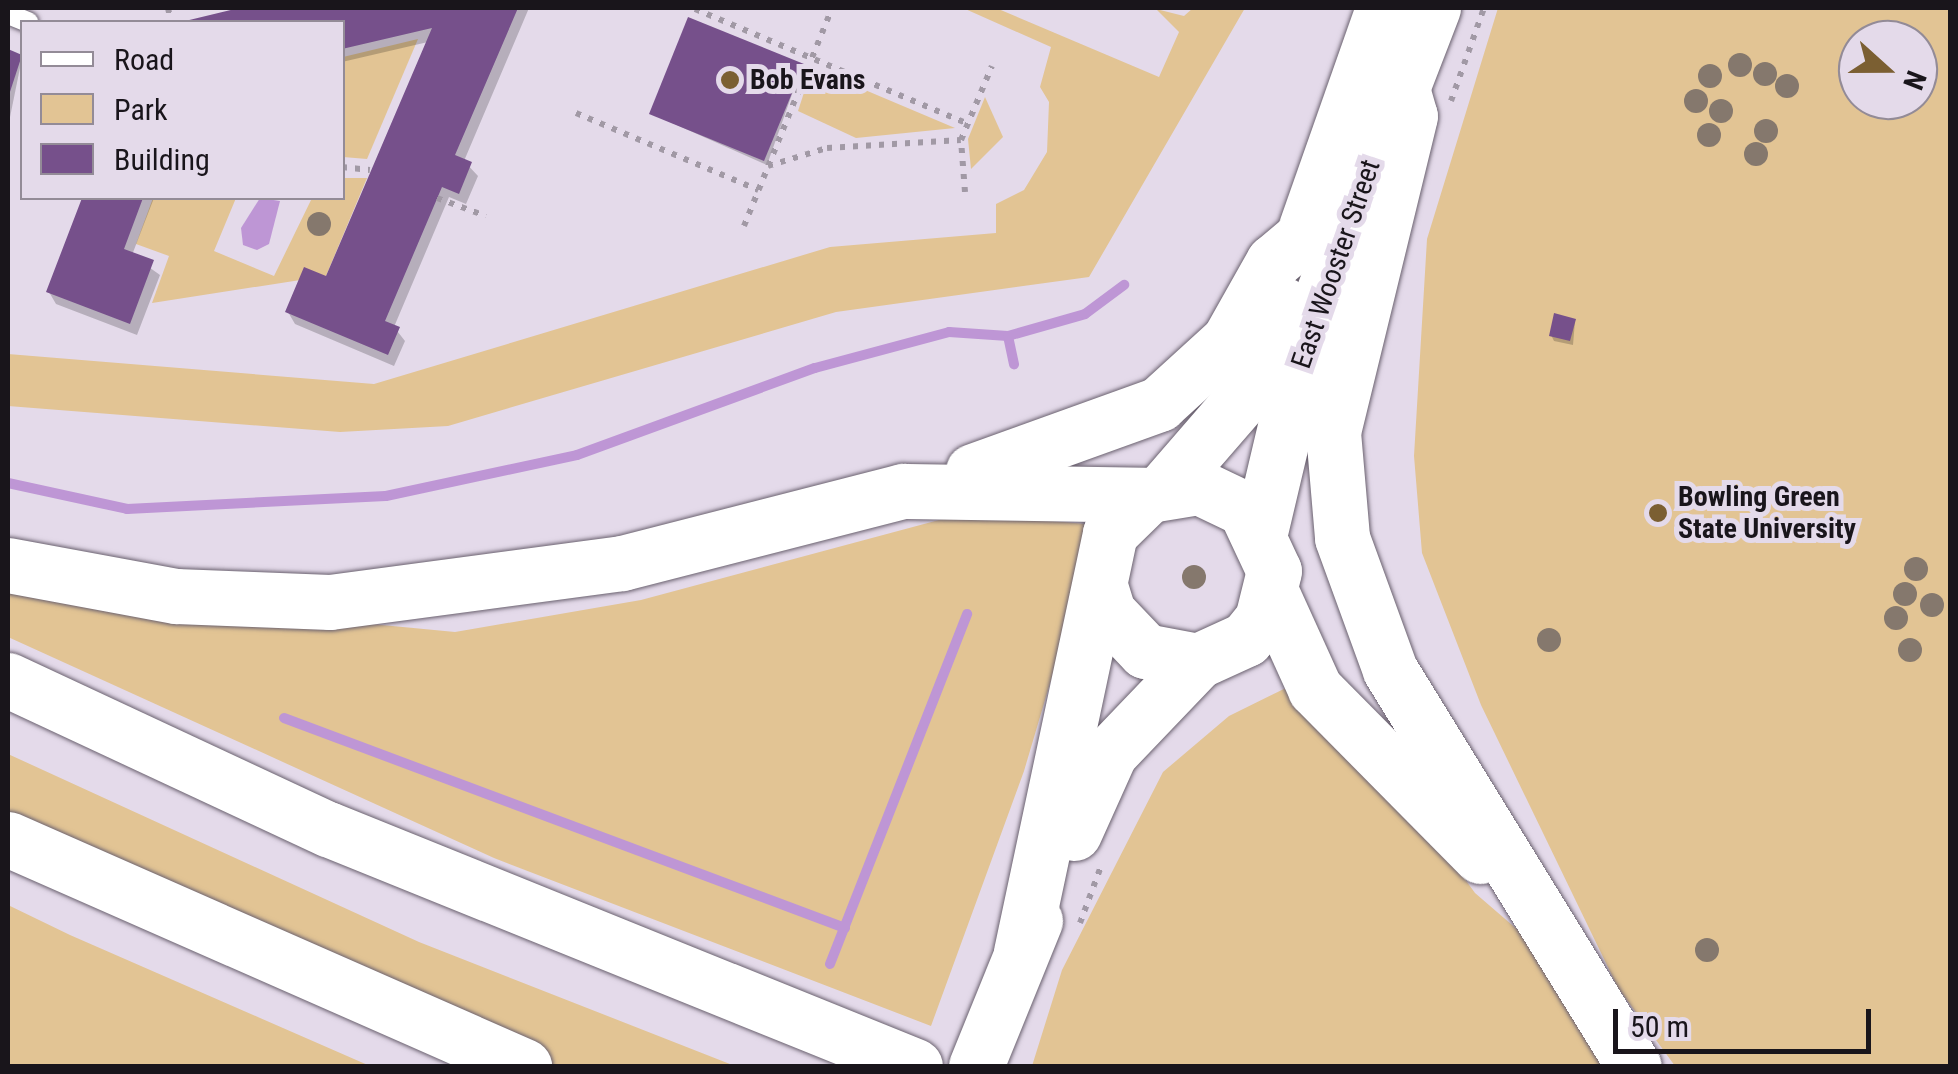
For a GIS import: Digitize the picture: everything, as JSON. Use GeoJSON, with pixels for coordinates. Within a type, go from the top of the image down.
{"type":"FeatureCollection","features":[{"type":"Feature","properties":{"kind":"main road","name":"East Wooster Street"},"geometry":{"type":"LineString","coordinates":[[1021,952],[1110,533],[1156,493],[1253,386],[1383,8]]}},
{"type":"Feature","properties":{"kind":"main road","name":"East Wooster Street"},"geometry":{"type":"LineString","coordinates":[[976,1066],[1021,952],[1110,753],[1198,661],[1246,639],[1272,594],[1261,528],[1306,337],[1433,8]]}},
{"type":"Feature","properties":{"kind":"main road"},"geometry":{"type":"LineString","coordinates":[[1402,85],[1410,116],[1333,432],[1339,522],[1390,670],[1498,834],[1573,977]]}},
{"type":"Feature","properties":{"kind":"main road"},"geometry":{"type":"LineString","coordinates":[[8,565],[252,602],[432,594],[622,563],[903,491],[1077,440],[1159,404],[1229,340],[1273,262],[1302,238]]}},
{"type":"Feature","properties":{"kind":"main road"},"geometry":{"type":"LineString","coordinates":[[903,491],[1224,494],[1261,528]]}},
{"type":"Feature","properties":{"kind":"main road"},"geometry":{"type":"LineString","coordinates":[[1100,586],[1123,635],[1145,651],[1198,661]]}},
{"type":"Feature","properties":{"kind":"main road"},"geometry":{"type":"LineString","coordinates":[[1272,594],[1314,689],[1459,829],[1573,977],[1634,1066]]}},
{"type":"Feature","properties":{"kind":"main road"},"geometry":{"type":"LineString","coordinates":[[8,680],[328,829],[915,1066]]}},
{"type":"Feature","properties":{"kind":"main road"},"geometry":{"type":"LineString","coordinates":[[8,839],[524,1066]]}},
{"type":"Feature","properties":{"kind":"path"},"geometry":{"type":"LineString","coordinates":[[744,226],[832,8]]}},
{"type":"Feature","properties":{"kind":"path"},"geometry":{"type":"LineString","coordinates":[[695,9],[968,124]]}},
{"type":"Feature","properties":{"kind":"path"},"geometry":{"type":"LineString","coordinates":[[965,192],[961,140],[992,66]]}},
{"type":"Feature","properties":{"kind":"path"},"geometry":{"type":"LineString","coordinates":[[576,114],[758,190]]}},
{"type":"Feature","properties":{"kind":"path"},"geometry":{"type":"LineString","coordinates":[[768,166],[827,148],[961,140]]}},
{"type":"Feature","properties":{"kind":"path"},"geometry":{"type":"LineString","coordinates":[[345,166],[370,170]]}},
{"type":"Feature","properties":{"kind":"path"},"geometry":{"type":"LineString","coordinates":[[437,198],[486,216]]}},
{"type":"Feature","properties":{"kind":"path"},"geometry":{"type":"LineString","coordinates":[[1076,934],[1102,861]]}},
{"type":"Feature","properties":{"kind":"green space"},"geometry":{"type":"Polygon","coordinates":[[[963,8],[996,8],[1159,77],[1179,32],[1156,9],[1184,16],[1193,8],[1245,8],[1089,277],[836,312],[448,426],[340,432],[8,406],[8,354],[374,384],[830,247],[996,233],[996,204],[1024,190],[1047,152],[1049,102],[1040,87],[1051,47],[963,8]]]}},
{"type":"Feature","properties":{"kind":"green space","name":"Bowling Green State University"},"geometry":{"type":"Polygon","coordinates":[[[1498,8],[1950,8],[1950,1066],[1675,1066],[1618,988],[1481,705],[1422,553],[1414,456],[1427,239],[1498,8]]]}},
{"type":"Feature","properties":{"kind":"green space"},"geometry":{"type":"Polygon","coordinates":[[[418,39],[367,159],[345,157],[345,57],[418,39]]]}},
{"type":"Feature","properties":{"kind":"green space"},"geometry":{"type":"Polygon","coordinates":[[[812,68],[955,128],[856,138],[798,111],[812,68]]]}},
{"type":"Feature","properties":{"kind":"green space"},"geometry":{"type":"Polygon","coordinates":[[[985,97],[1003,137],[971,169],[968,139],[985,97]]]}},
{"type":"Feature","properties":{"kind":"green space"},"geometry":{"type":"Polygon","coordinates":[[[345,178],[367,178],[326,276],[152,303],[169,256],[136,244],[152,200],[235,200],[214,251],[274,276],[311,200],[345,200],[345,178]]]}},
{"type":"Feature","properties":{"kind":"green space"},"geometry":{"type":"Polygon","coordinates":[[[965,513],[1086,524],[1083,572],[1024,771],[931,1026],[494,858],[8,637],[8,589],[455,632],[641,600],[965,513]]]}},
{"type":"Feature","properties":{"kind":"green space"},"geometry":{"type":"Polygon","coordinates":[[[1290,686],[1391,777],[1475,893],[1526,937],[1604,1066],[1032,1066],[1062,970],[1163,772],[1229,716],[1290,686]]]}},
{"type":"Feature","properties":{"kind":"green space"},"geometry":{"type":"Polygon","coordinates":[[[8,754],[419,942],[735,1066],[537,1066],[8,836],[8,754]]]}},
{"type":"Feature","properties":{"kind":"green space"},"geometry":{"type":"Polygon","coordinates":[[[8,905],[70,935],[370,1066],[8,1066],[8,905]]]}},
{"type":"Feature","properties":{"kind":"shaded area"},"geometry":{"type":"Polygon","coordinates":[[[259,200],[280,201],[269,244],[257,250],[243,245],[241,228],[259,200]]]}},
{"type":"Feature","properties":{"kind":"building"},"geometry":{"type":"Polygon","coordinates":[[[239,8],[518,8],[455,155],[472,162],[459,194],[442,187],[385,321],[400,327],[388,355],[285,312],[304,267],[326,276],[432,28],[345,48],[345,20],[189,20],[239,8]]]}},
{"type":"Feature","properties":{"kind":"building","name":"Bob Evans"},"geometry":{"type":"Polygon","coordinates":[[[688,17],[804,64],[764,161],[649,114],[688,17]]]}},
{"type":"Feature","properties":{"kind":"building"},"geometry":{"type":"Polygon","coordinates":[[[8,49],[20,54],[20,61],[8,98],[8,49]]]}},
{"type":"Feature","properties":{"kind":"building"},"geometry":{"type":"Polygon","coordinates":[[[81,200],[142,200],[124,249],[154,260],[130,324],[46,292],[81,200]]]}},
{"type":"Feature","properties":{"kind":"building"},"geometry":{"type":"Polygon","coordinates":[[[1554,313],[1576,319],[1570,341],[1549,336],[1554,313]]]}},
{"type":"Feature","properties":{"kind":"waterway"},"geometry":{"type":"LineString","coordinates":[[8,483],[127,509],[386,496],[577,455],[815,368],[949,332],[1008,336],[1085,314],[1124,285]]}},
{"type":"Feature","properties":{"kind":"waterway"},"geometry":{"type":"LineString","coordinates":[[1008,336],[1014,364]]}},
{"type":"Feature","properties":{"kind":"waterway"},"geometry":{"type":"LineString","coordinates":[[830,964],[967,614]]}},
{"type":"Feature","properties":{"kind":"waterway"},"geometry":{"type":"LineString","coordinates":[[284,718],[845,928]]}},
{"type":"Feature","properties":{"kind":"place","name":"Bob Evans"},"geometry":{"type":"Point","coordinates":[730,80]}},
{"type":"Feature","properties":{"kind":"place","name":"Bowling Green State University"},"geometry":{"type":"Point","coordinates":[1658,513]}}]}
